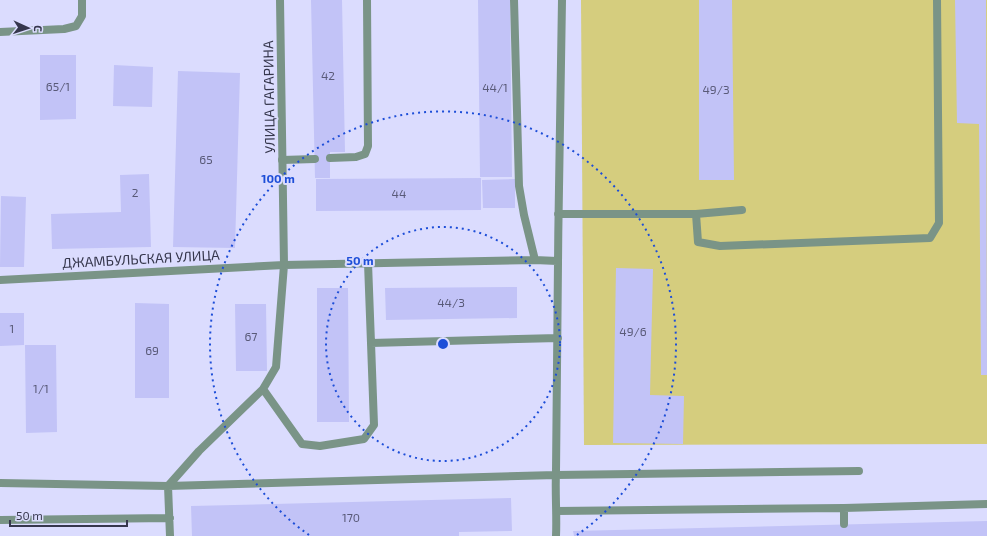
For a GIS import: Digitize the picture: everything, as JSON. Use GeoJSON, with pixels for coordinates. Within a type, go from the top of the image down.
{"type":"FeatureCollection","features":[{"type":"Feature","properties":{"kind":"street"},"geometry":{"type":"LineString","coordinates":[[0,32],[64,29],[76,26],[82,16],[82,0]]}},
{"type":"Feature","properties":{"kind":"street","name":"УЛИЦА ГАГАРИНА"},"geometry":{"type":"LineString","coordinates":[[168,486],[199,451],[263,389],[276,367],[284,265],[280,0]]}},
{"type":"Feature","properties":{"kind":"street"},"geometry":{"type":"LineString","coordinates":[[330,158],[365,154],[368,146],[367,0]]}},
{"type":"Feature","properties":{"kind":"street"},"geometry":{"type":"LineString","coordinates":[[514,0],[519,186],[524,215],[535,260]]}},
{"type":"Feature","properties":{"kind":"street"},"geometry":{"type":"LineString","coordinates":[[556,536],[558,214],[562,0]]}},
{"type":"Feature","properties":{"kind":"street"},"geometry":{"type":"LineString","coordinates":[[696,214],[698,242],[720,246],[930,238],[939,223],[937,0]]}},
{"type":"Feature","properties":{"kind":"street"},"geometry":{"type":"LineString","coordinates":[[282,160],[315,159]]}},
{"type":"Feature","properties":{"kind":"street"},"geometry":{"type":"LineString","coordinates":[[558,214],[696,214],[742,210]]}},
{"type":"Feature","properties":{"kind":"street","name":"ДЖАМБУЛЬСКАЯ УЛИЦА"},"geometry":{"type":"LineString","coordinates":[[0,280],[284,265],[535,260],[558,261]]}},
{"type":"Feature","properties":{"kind":"street"},"geometry":{"type":"LineString","coordinates":[[263,389],[302,444],[320,446],[364,439],[374,425],[368,264]]}},
{"type":"Feature","properties":{"kind":"street"},"geometry":{"type":"LineString","coordinates":[[371,343],[558,338]]}},
{"type":"Feature","properties":{"kind":"street"},"geometry":{"type":"LineString","coordinates":[[0,483],[168,486],[556,475],[859,471]]}},
{"type":"Feature","properties":{"kind":"street"},"geometry":{"type":"LineString","coordinates":[[168,486],[170,536]]}},
{"type":"Feature","properties":{"kind":"street"},"geometry":{"type":"LineString","coordinates":[[557,511],[844,508],[987,504]]}},
{"type":"Feature","properties":{"kind":"street"},"geometry":{"type":"LineString","coordinates":[[844,508],[844,524]]}},
{"type":"Feature","properties":{"kind":"street"},"geometry":{"type":"LineString","coordinates":[[0,520],[170,518]]}},
{"type":"Feature","properties":{"kind":"shaded area"},"geometry":{"type":"Polygon","coordinates":[[[581,0],[987,0],[987,444],[584,445],[581,0]]]}},
{"type":"Feature","properties":{"kind":"building"},"geometry":{"type":"Polygon","coordinates":[[[311,0],[342,0],[345,152],[330,152],[330,178],[315,178],[311,0]]]}},
{"type":"Feature","properties":{"kind":"building"},"geometry":{"type":"Polygon","coordinates":[[[478,0],[510,0],[512,177],[480,177],[478,0]]]}},
{"type":"Feature","properties":{"kind":"building"},"geometry":{"type":"Polygon","coordinates":[[[699,0],[732,0],[734,180],[699,180],[699,0]]]}},
{"type":"Feature","properties":{"kind":"building"},"geometry":{"type":"Polygon","coordinates":[[[955,0],[986,0],[987,375],[981,375],[979,124],[957,123],[955,0]]]}},
{"type":"Feature","properties":{"kind":"building"},"geometry":{"type":"Polygon","coordinates":[[[40,55],[76,55],[76,119],[40,120],[40,55]]]}},
{"type":"Feature","properties":{"kind":"building"},"geometry":{"type":"Polygon","coordinates":[[[114,65],[153,67],[152,107],[113,106],[114,65]]]}},
{"type":"Feature","properties":{"kind":"building"},"geometry":{"type":"Polygon","coordinates":[[[178,71],[240,73],[235,248],[173,247],[178,71]]]}},
{"type":"Feature","properties":{"kind":"building"},"geometry":{"type":"Polygon","coordinates":[[[149,174],[151,247],[52,249],[51,214],[121,212],[120,175],[149,174]]]}},
{"type":"Feature","properties":{"kind":"building"},"geometry":{"type":"Polygon","coordinates":[[[481,178],[481,210],[316,211],[316,179],[481,178]]]}},
{"type":"Feature","properties":{"kind":"building"},"geometry":{"type":"Polygon","coordinates":[[[515,179],[515,208],[483,208],[482,180],[515,179]]]}},
{"type":"Feature","properties":{"kind":"building"},"geometry":{"type":"Polygon","coordinates":[[[1,196],[26,197],[24,267],[0,267],[1,196]]]}},
{"type":"Feature","properties":{"kind":"building"},"geometry":{"type":"Polygon","coordinates":[[[616,268],[653,269],[650,395],[684,396],[683,444],[613,443],[616,268]]]}},
{"type":"Feature","properties":{"kind":"building"},"geometry":{"type":"Polygon","coordinates":[[[517,287],[517,318],[386,320],[385,288],[517,287]]]}},
{"type":"Feature","properties":{"kind":"building"},"geometry":{"type":"Polygon","coordinates":[[[317,288],[348,288],[349,422],[317,422],[317,288]]]}},
{"type":"Feature","properties":{"kind":"building"},"geometry":{"type":"Polygon","coordinates":[[[135,303],[169,304],[169,398],[135,398],[135,303]]]}},
{"type":"Feature","properties":{"kind":"building"},"geometry":{"type":"Polygon","coordinates":[[[235,304],[266,304],[267,371],[236,371],[235,304]]]}},
{"type":"Feature","properties":{"kind":"building"},"geometry":{"type":"Polygon","coordinates":[[[0,313],[24,313],[24,345],[0,346],[0,313]]]}},
{"type":"Feature","properties":{"kind":"building"},"geometry":{"type":"Polygon","coordinates":[[[25,345],[56,345],[57,432],[26,433],[25,345]]]}},
{"type":"Feature","properties":{"kind":"building"},"geometry":{"type":"Polygon","coordinates":[[[511,498],[512,531],[459,532],[459,536],[192,536],[191,506],[511,498]]]}},
{"type":"Feature","properties":{"kind":"building"},"geometry":{"type":"Polygon","coordinates":[[[987,521],[987,536],[574,536],[573,531],[987,521]]]}}]}
